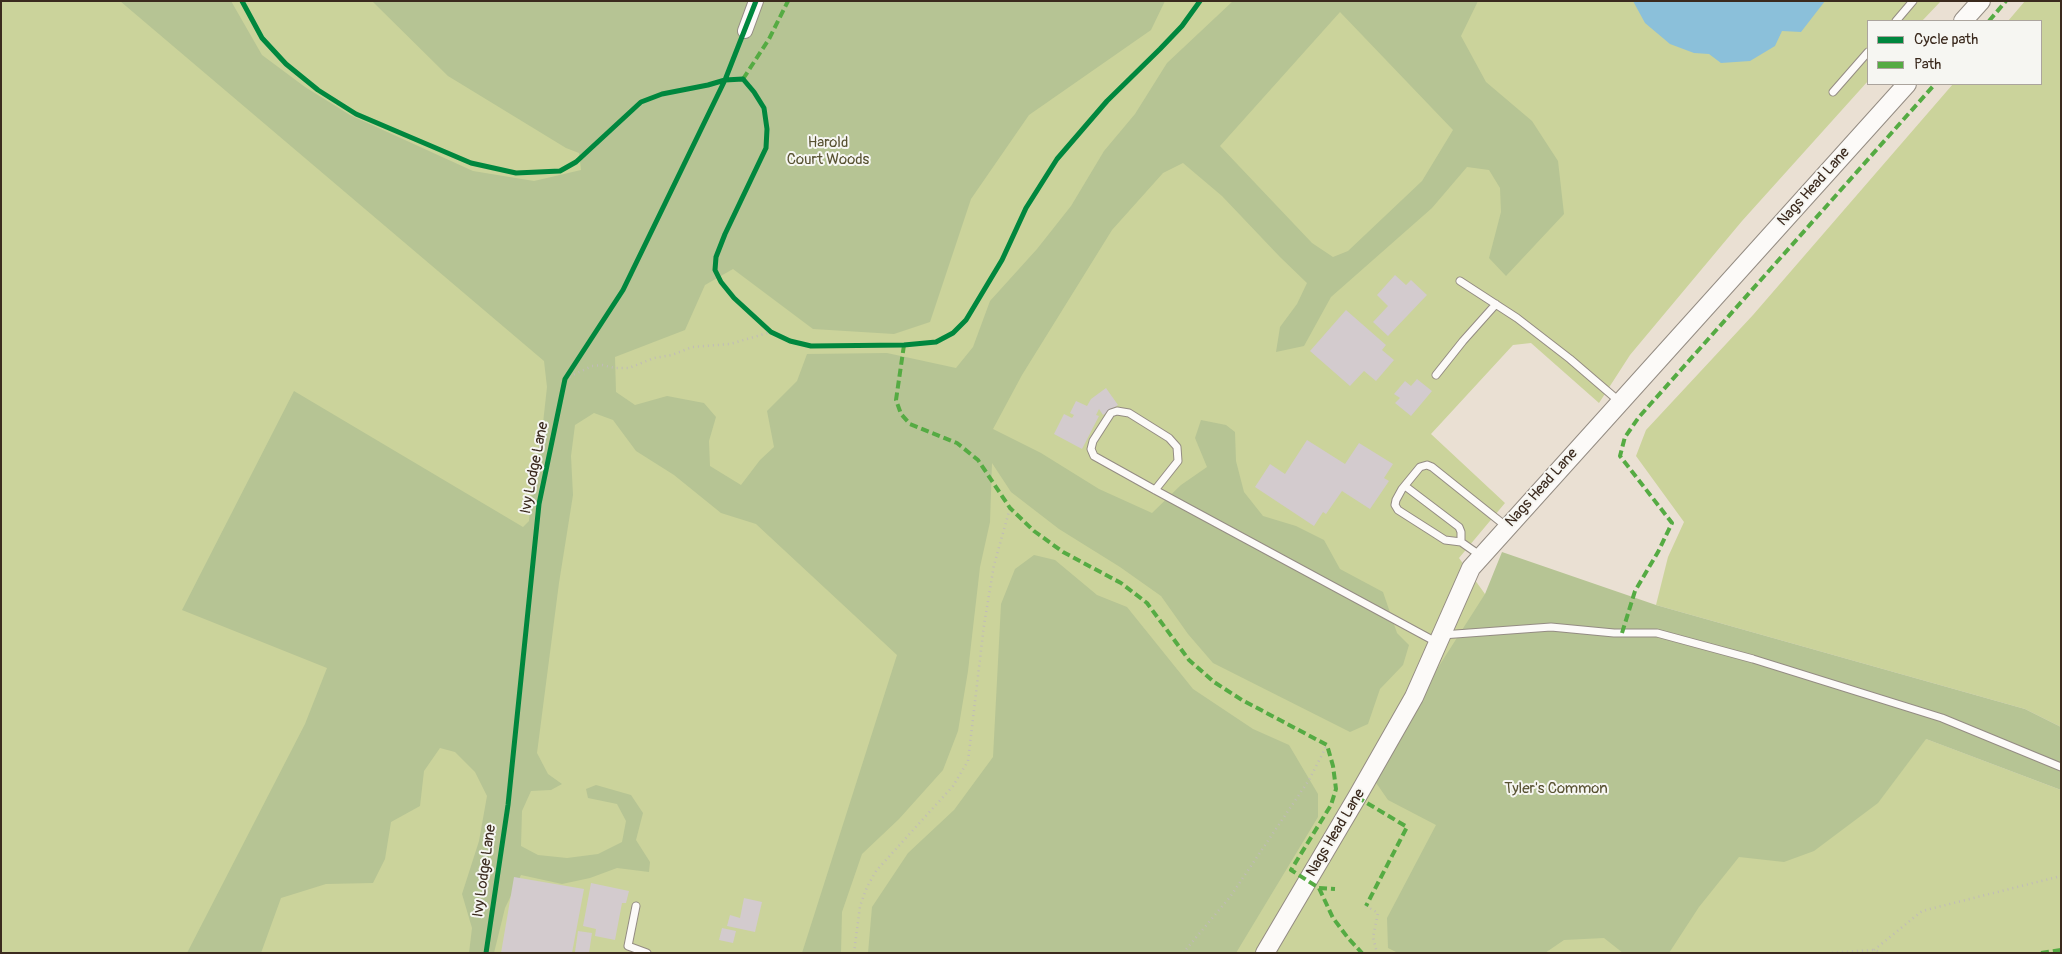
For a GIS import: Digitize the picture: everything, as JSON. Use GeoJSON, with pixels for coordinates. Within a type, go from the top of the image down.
{"type":"FeatureCollection","features":[{"type":"Feature","properties":{"kind":"street"},"geometry":{"type":"LineString","coordinates":[[745,31],[756,1]]}},
{"type":"Feature","properties":{"kind":"street"},"geometry":{"type":"LineString","coordinates":[[1964,20],[1981,1]]}},
{"type":"Feature","properties":{"kind":"street","name":"Nags Head Lane"},"geometry":{"type":"LineString","coordinates":[[1265,953],[1358,797],[1414,697],[1471,568],[1906,85]]}},
{"type":"Feature","properties":{"kind":"lane"},"geometry":{"type":"LineString","coordinates":[[1897,20],[1913,1]]}},
{"type":"Feature","properties":{"kind":"lane"},"geometry":{"type":"LineString","coordinates":[[1833,92],[1867,53]]}},
{"type":"Feature","properties":{"kind":"lane"},"geometry":{"type":"LineString","coordinates":[[1460,281],[1496,304],[1570,359],[1620,402]]}},
{"type":"Feature","properties":{"kind":"lane"},"geometry":{"type":"LineString","coordinates":[[1436,375],[1463,340],[1496,304]]}},
{"type":"Feature","properties":{"kind":"lane"},"geometry":{"type":"LineString","coordinates":[[1155,490],[1178,461],[1177,447],[1169,438],[1129,413],[1117,411],[1111,413],[1093,441],[1092,454],[1155,490],[1440,639],[1551,627],[1614,633],[1657,633],[1753,659],[1942,718],[2061,767]]}},
{"type":"Feature","properties":{"kind":"lane"},"geometry":{"type":"LineString","coordinates":[[1481,556],[1461,542],[1445,540],[1398,510],[1395,505],[1396,500],[1420,467],[1432,467],[1507,527]]}},
{"type":"Feature","properties":{"kind":"lane"},"geometry":{"type":"LineString","coordinates":[[1405,486],[1459,527],[1461,542]]}},
{"type":"Feature","properties":{"kind":"lane"},"geometry":{"type":"LineString","coordinates":[[636,906],[628,946],[647,953]]}},
{"type":"Feature","properties":{"kind":"path"},"geometry":{"type":"LineString","coordinates":[[763,325],[777,335]]}},
{"type":"Feature","properties":{"kind":"path"},"geometry":{"type":"LineString","coordinates":[[565,380],[592,366],[602,365],[615,368],[629,368],[654,358],[672,355],[692,347],[730,344],[771,332]]}},
{"type":"Feature","properties":{"kind":"path"},"geometry":{"type":"LineString","coordinates":[[563,389],[570,371]]}},
{"type":"Feature","properties":{"kind":"path"},"geometry":{"type":"LineString","coordinates":[[854,953],[860,906],[867,886],[876,871],[953,786],[968,761],[984,625],[994,565],[1010,508]]}},
{"type":"Feature","properties":{"kind":"path"},"geometry":{"type":"LineString","coordinates":[[1184,953],[1230,897],[1309,780],[1326,745]]}},
{"type":"Feature","properties":{"kind":"path"},"geometry":{"type":"LineString","coordinates":[[1874,950],[1922,911],[2061,876]]}},
{"type":"Feature","properties":{"kind":"path"},"geometry":{"type":"LineString","coordinates":[[1366,906],[1378,913],[1372,937],[1377,953]]}},
{"type":"Feature","properties":{"kind":"path"},"geometry":{"type":"LineString","coordinates":[[1827,953],[1874,950],[1883,953]]}},
{"type":"Feature","properties":{"kind":"green space","name":"Harold Court Woods"},"geometry":{"type":"Polygon","coordinates":[[[1,1],[1941,1],[1923,20],[1867,20],[1867,82],[1742,221],[1630,355],[1599,403],[1531,343],[1513,345],[1431,434],[1505,503],[1459,558],[1485,594],[1847,709],[2061,790],[2061,953],[3,953],[1,951],[1,1]]]}},
{"type":"Feature","properties":{"kind":"green space","name":"Harold Court Woods"},"geometry":{"type":"Polygon","coordinates":[[[120,1],[231,1],[262,55],[305,87],[350,115],[473,171],[534,181],[581,170],[579,153],[566,148],[448,76],[372,1],[1165,1],[1151,30],[1029,115],[971,199],[930,322],[894,334],[813,329],[733,269],[705,285],[685,330],[615,357],[616,392],[635,405],[667,396],[704,403],[716,417],[709,441],[710,466],[741,485],[760,460],[774,447],[767,411],[797,381],[807,354],[887,353],[956,368],[973,347],[990,301],[1037,249],[1071,206],[1104,151],[1135,114],[1167,63],[1233,1],[1478,1],[1461,36],[1486,82],[1532,121],[1558,161],[1564,214],[1506,276],[1489,258],[1501,212],[1500,188],[1489,170],[1467,167],[1432,208],[1331,297],[1304,346],[1276,352],[1280,327],[1297,304],[1307,283],[1222,196],[1183,163],[1163,173],[1112,230],[1022,375],[993,429],[1041,453],[1099,489],[1152,513],[1181,485],[1207,467],[1195,438],[1201,420],[1226,425],[1235,432],[1236,461],[1244,492],[1263,516],[1296,526],[1324,540],[1340,569],[1383,592],[1397,633],[1409,645],[1403,665],[1380,689],[1368,724],[1350,732],[1213,663],[1188,634],[1161,596],[1120,567],[1059,529],[1011,492],[992,463],[990,522],[980,567],[968,671],[958,731],[943,770],[899,819],[862,854],[842,912],[841,953],[802,953],[897,655],[756,524],[721,513],[674,475],[636,451],[613,420],[594,413],[575,425],[571,456],[573,495],[559,583],[537,753],[548,774],[562,784],[551,790],[531,791],[522,811],[521,846],[538,855],[567,858],[598,854],[622,842],[626,821],[617,804],[588,798],[586,789],[596,785],[631,795],[643,813],[636,840],[650,862],[649,872],[617,868],[590,878],[562,884],[521,875],[505,908],[494,953],[469,953],[472,928],[462,894],[479,841],[487,796],[475,772],[455,752],[440,748],[424,771],[420,806],[391,822],[385,859],[373,883],[326,884],[281,898],[261,953],[187,953],[305,724],[327,668],[182,610],[294,391],[523,527],[529,521],[533,476],[542,432],[547,387],[544,361],[120,1]],[[1340,12],[1220,146],[1312,243],[1333,257],[1348,251],[1422,181],[1453,130],[1340,12]]]}},
{"type":"Feature","properties":{"kind":"green space"},"geometry":{"type":"Polygon","coordinates":[[[2025,1],[2061,1],[2061,727],[2025,709],[1656,605],[1668,557],[1684,522],[1636,456],[1646,430],[1753,315],[1952,85],[2042,85],[2042,20],[2009,20],[2025,1]]]}},
{"type":"Feature","properties":{"kind":"green space","name":"Tyler's Common"},"geometry":{"type":"Polygon","coordinates":[[[1502,552],[1656,605],[2025,709],[2061,727],[2061,790],[1926,739],[1878,803],[1814,851],[1784,862],[1739,857],[1699,907],[1669,953],[1623,953],[1604,938],[1564,940],[1545,953],[1398,953],[1388,948],[1387,918],[1436,825],[1388,800],[1370,774],[1485,594],[1502,552]]]}},
{"type":"Feature","properties":{"kind":"green space"},"geometry":{"type":"Polygon","coordinates":[[[1034,555],[1055,560],[1097,595],[1127,607],[1193,689],[1253,729],[1289,745],[1318,794],[1318,817],[1236,953],[868,953],[872,907],[908,853],[954,810],[993,757],[1001,604],[1015,569],[1034,555]]]}},
{"type":"Feature","properties":{"kind":"water"},"geometry":{"type":"Polygon","coordinates":[[[1633,1],[1825,1],[1801,32],[1782,31],[1775,46],[1750,61],[1721,63],[1709,54],[1694,53],[1670,44],[1645,23],[1633,1]]]}},
{"type":"Feature","properties":{"kind":"building"},"geometry":{"type":"Polygon","coordinates":[[[1395,275],[1406,285],[1411,280],[1427,295],[1388,336],[1373,322],[1388,306],[1377,295],[1395,275]]]}},
{"type":"Feature","properties":{"kind":"building"},"geometry":{"type":"Polygon","coordinates":[[[1346,310],[1386,345],[1382,350],[1394,360],[1376,381],[1364,371],[1350,386],[1310,351],[1346,310]]]}},
{"type":"Feature","properties":{"kind":"building"},"geometry":{"type":"Polygon","coordinates":[[[1417,379],[1432,391],[1411,416],[1395,403],[1400,398],[1394,394],[1405,381],[1411,386],[1417,379]]]}},
{"type":"Feature","properties":{"kind":"building"},"geometry":{"type":"Polygon","coordinates":[[[1106,388],[1118,405],[1103,415],[1099,409],[1096,415],[1099,416],[1082,449],[1054,434],[1064,414],[1072,418],[1074,415],[1070,413],[1076,401],[1087,406],[1091,399],[1106,388]]]}},
{"type":"Feature","properties":{"kind":"building"},"geometry":{"type":"Polygon","coordinates":[[[1307,440],[1345,464],[1359,443],[1393,464],[1384,478],[1389,481],[1370,509],[1342,491],[1326,514],[1323,512],[1314,526],[1255,487],[1270,464],[1285,474],[1307,440]]]}},
{"type":"Feature","properties":{"kind":"building"},"geometry":{"type":"Polygon","coordinates":[[[514,877],[584,889],[572,953],[501,953],[514,877]]]}},
{"type":"Feature","properties":{"kind":"building"},"geometry":{"type":"Polygon","coordinates":[[[591,883],[629,891],[626,903],[622,903],[615,940],[595,936],[596,929],[583,926],[591,883]]]}},
{"type":"Feature","properties":{"kind":"building"},"geometry":{"type":"Polygon","coordinates":[[[744,898],[762,902],[755,932],[727,926],[730,915],[740,918],[744,898]]]}},
{"type":"Feature","properties":{"kind":"building"},"geometry":{"type":"Polygon","coordinates":[[[722,928],[736,931],[733,943],[719,940],[722,928]]]}},
{"type":"Feature","properties":{"kind":"building"},"geometry":{"type":"Polygon","coordinates":[[[578,931],[592,933],[589,953],[575,952],[578,931]]]}},
{"type":"Feature","properties":{"kind":"marked path"},"geometry":{"type":"LineString","coordinates":[[743,79],[769,39],[788,1]]}},
{"type":"Feature","properties":{"kind":"marked path"},"geometry":{"type":"LineString","coordinates":[[1990,20],[2006,1]]}},
{"type":"Feature","properties":{"kind":"marked path"},"geometry":{"type":"LineString","coordinates":[[1622,633],[1635,591],[1658,552],[1672,523],[1620,456],[1625,437],[1639,417],[1934,85]]}},
{"type":"Feature","properties":{"kind":"marked path"},"geometry":{"type":"LineString","coordinates":[[904,345],[896,400],[901,414],[910,424],[957,443],[978,460],[1010,508],[1034,531],[1063,552],[1121,583],[1147,603],[1189,660],[1214,682],[1242,700],[1327,745],[1333,766],[1336,789],[1331,805],[1291,870],[1319,888],[1333,918],[1362,953]]}},
{"type":"Feature","properties":{"kind":"marked path"},"geometry":{"type":"LineString","coordinates":[[1357,797],[1407,827],[1366,906]]}},
{"type":"Feature","properties":{"kind":"marked path"},"geometry":{"type":"LineString","coordinates":[[1319,888],[1335,889]]}},
{"type":"Feature","properties":{"kind":"marked path"},"geometry":{"type":"LineString","coordinates":[[2041,953],[2061,950]]}},
{"type":"Feature","properties":{"kind":"cycle path"},"geometry":{"type":"LineString","coordinates":[[242,1],[262,38],[286,64],[318,90],[356,114],[471,163],[516,173],[560,171],[576,162],[641,102],[662,94],[725,80],[743,79],[764,108],[767,129],[766,148],[725,234],[716,257],[715,270],[721,282],[734,298],[771,332],[790,341],[811,346],[904,345],[936,342],[953,333],[966,320],[1002,260],[1026,208],[1057,159],[1107,101],[1182,26],[1200,1]]}},
{"type":"Feature","properties":{"kind":"cycle path","name":"Ivy Lodge Lane"},"geometry":{"type":"LineString","coordinates":[[486,953],[508,805],[539,504],[565,379],[623,290],[725,80],[756,1]]}}]}
